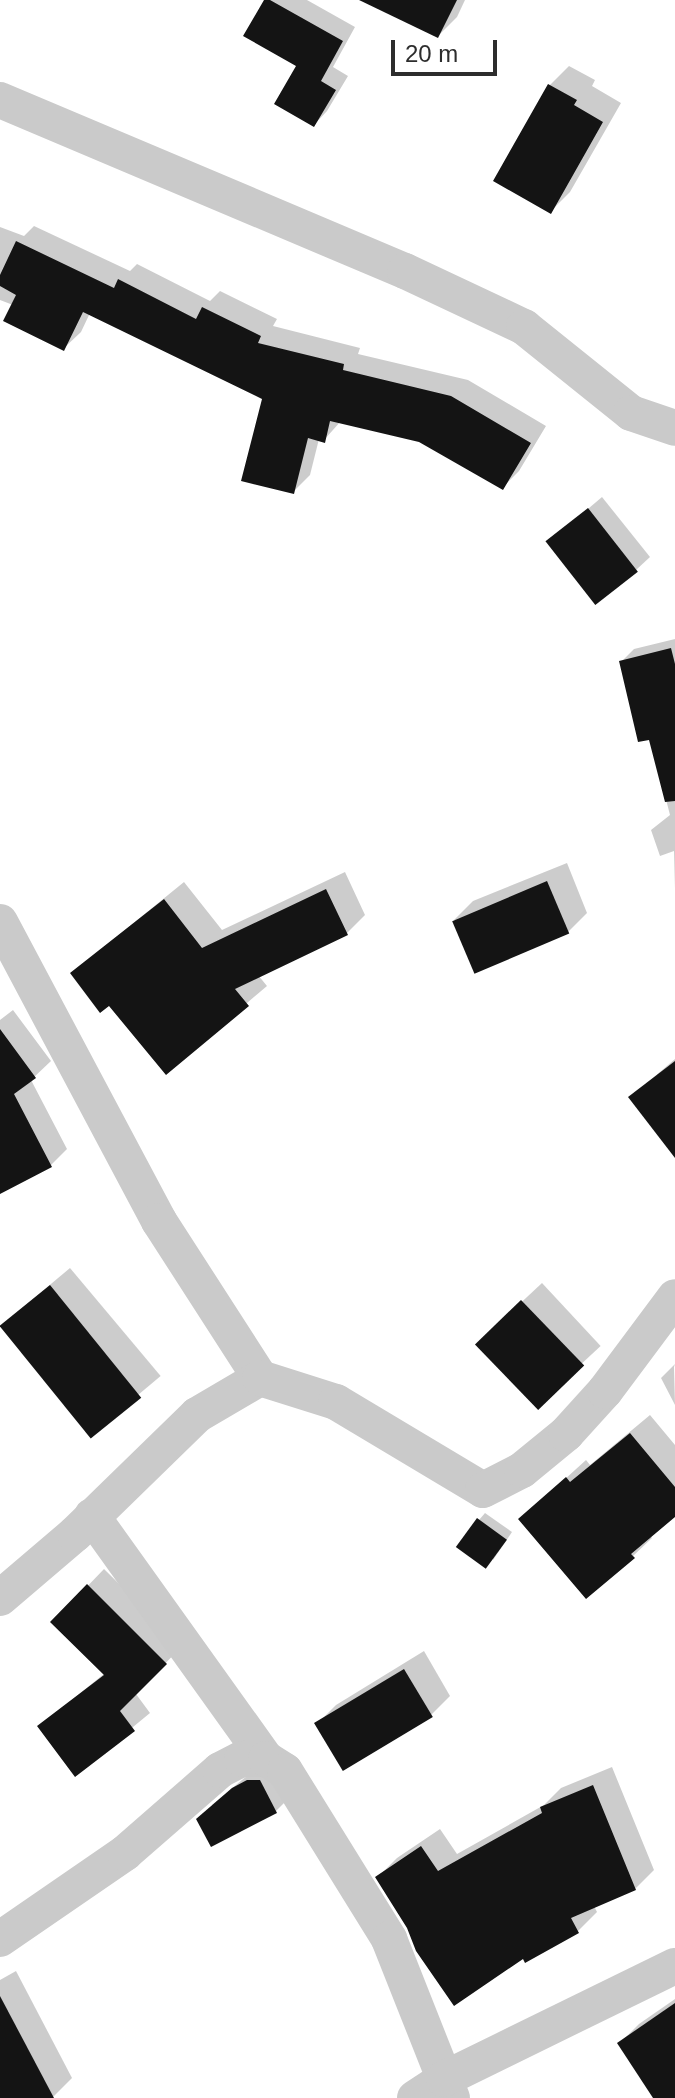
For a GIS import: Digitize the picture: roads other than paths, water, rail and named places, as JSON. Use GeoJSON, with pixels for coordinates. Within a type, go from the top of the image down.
{"type":"FeatureCollection","features":[{"type":"Feature","properties":{"kind":"street"},"geometry":{"type":"LineString","coordinates":[[0,100],[405,271],[524,327],[631,413],[675,428]]}},
{"type":"Feature","properties":{"kind":"street"},"geometry":{"type":"LineString","coordinates":[[0,922],[159,1221],[260,1378],[336,1402],[483,1490],[522,1470],[566,1434],[605,1391],[675,1297]]}},
{"type":"Feature","properties":{"kind":"street"},"geometry":{"type":"LineString","coordinates":[[0,1598],[92,1516],[197,1415],[260,1378]]}},
{"type":"Feature","properties":{"kind":"street"},"geometry":{"type":"LineString","coordinates":[[92,1516],[266,1759],[285,1771],[389,1939],[437,2092],[675,1966]]}},
{"type":"Feature","properties":{"kind":"street"},"geometry":{"type":"LineString","coordinates":[[0,1939],[125,1853],[220,1770],[242,1759],[266,1759]]}}]}
